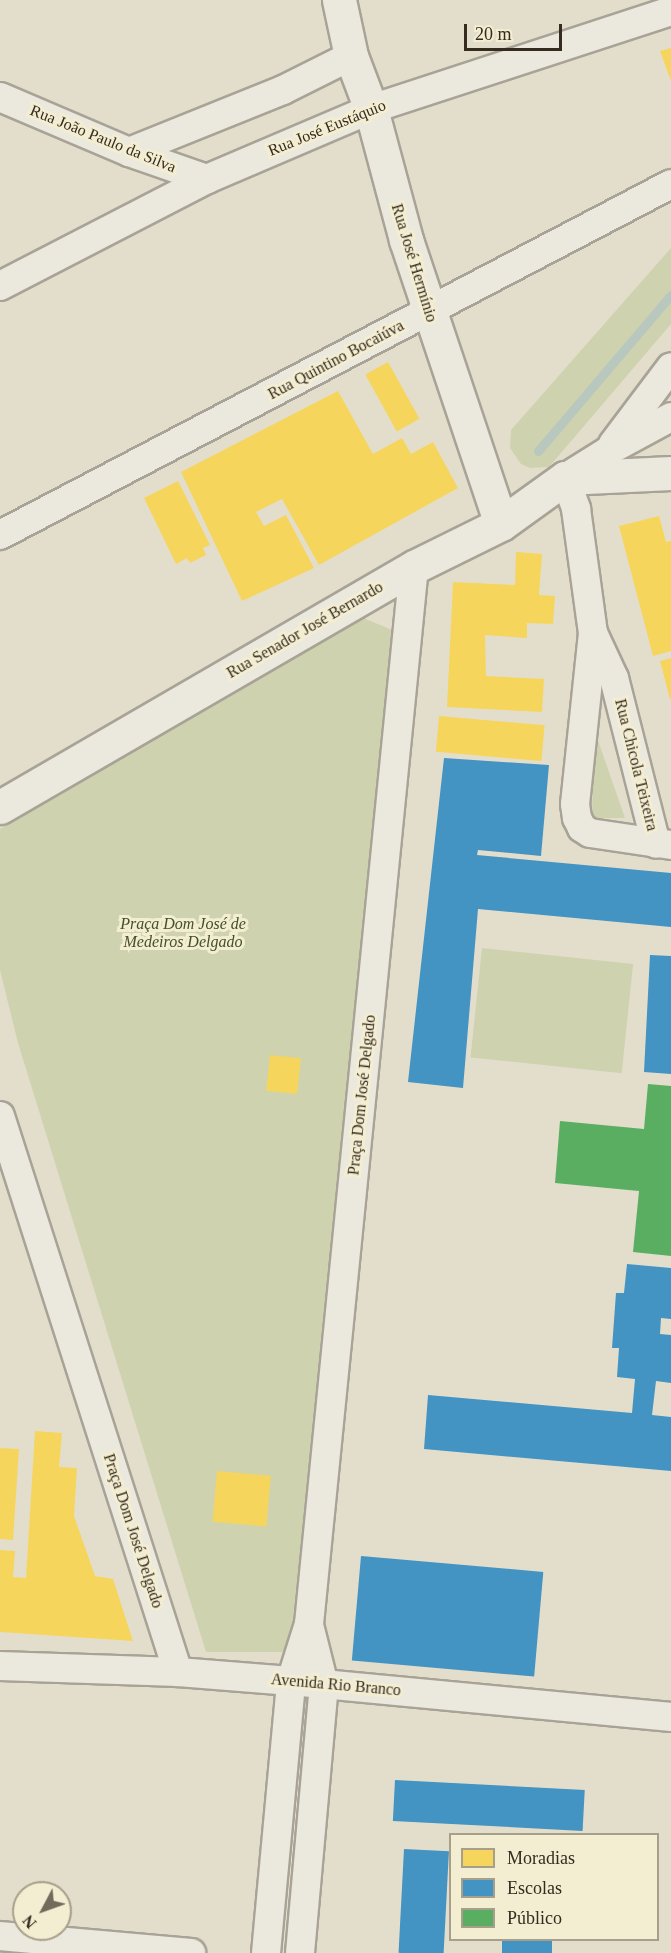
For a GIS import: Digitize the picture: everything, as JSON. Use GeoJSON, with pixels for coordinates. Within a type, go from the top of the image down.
{"type":"FeatureCollection","features":[{"type":"Feature","properties":{"kind":"street","name":"Rua José Hermínio"},"geometry":{"type":"LineString","coordinates":[[339,0],[351,56],[371,108],[406,240],[428,312],[501,524]]}},
{"type":"Feature","properties":{"kind":"street","name":"Rua José Eustáquio"},"geometry":{"type":"LineString","coordinates":[[0,286],[207,179],[371,108],[671,11]]}},
{"type":"Feature","properties":{"kind":"street"},"geometry":{"type":"LineString","coordinates":[[129,152],[283,90],[351,56]]}},
{"type":"Feature","properties":{"kind":"street","name":"Rua João Paulo da Silva"},"geometry":{"type":"LineString","coordinates":[[0,97],[129,152],[207,179]]}},
{"type":"Feature","properties":{"kind":"street","name":"Rua Quintino Bocaiúva"},"geometry":{"type":"LineString","coordinates":[[0,535],[671,184]]}},
{"type":"Feature","properties":{"kind":"street"},"geometry":{"type":"LineString","coordinates":[[608,451],[671,367]]}},
{"type":"Feature","properties":{"kind":"street","name":"Rua Senador José Bernardo"},"geometry":{"type":"LineString","coordinates":[[0,807],[414,567],[501,524],[565,478],[608,451],[671,417]]}},
{"type":"Feature","properties":{"kind":"street"},"geometry":{"type":"LineString","coordinates":[[565,478],[671,472]]}},
{"type":"Feature","properties":{"kind":"street","name":"Rua Chicola Teixeira"},"geometry":{"type":"LineString","coordinates":[[565,478],[576,509],[593,633],[575,804],[578,818],[582,828],[591,833],[663,845],[614,678],[593,633]]}},
{"type":"Feature","properties":{"kind":"street","name":"Praça Dom José Delgado"},"geometry":{"type":"LineString","coordinates":[[266,1953],[291,1681],[309,1624],[414,567]]}},
{"type":"Feature","properties":{"kind":"street","name":"Praça Dom José Delgado"},"geometry":{"type":"LineString","coordinates":[[0,1116],[178,1672]]}},
{"type":"Feature","properties":{"kind":"street","name":"Praça Dom José Delgado"},"geometry":{"type":"LineString","coordinates":[[300,1953],[324,1684],[309,1624]]}},
{"type":"Feature","properties":{"kind":"street","name":"Avenida Rio Branco"},"geometry":{"type":"LineString","coordinates":[[0,1666],[178,1672],[671,1716]]}},
{"type":"Feature","properties":{"kind":"street"},"geometry":{"type":"LineString","coordinates":[[276,1850],[309,1855]]}},
{"type":"Feature","properties":{"kind":"street"},"geometry":{"type":"LineString","coordinates":[[0,1936],[191,1953]]}},
{"type":"Feature","properties":{"kind":"green space"},"geometry":{"type":"Polygon","coordinates":[[[671,248],[671,324],[549,467],[530,468],[521,464],[510,448],[511,430],[671,248]]]}},
{"type":"Feature","properties":{"kind":"green space","name":"Praça Dom José de Medeiros Delgado"},"geometry":{"type":"Polygon","coordinates":[[[361,617],[392,630],[303,1652],[206,1652],[18,1043],[0,970],[0,829],[361,617]]]}},
{"type":"Feature","properties":{"kind":"green space"},"geometry":{"type":"Polygon","coordinates":[[[594,729],[625,818],[592,818],[594,729]]]}},
{"type":"Feature","properties":{"kind":"green space"},"geometry":{"type":"Polygon","coordinates":[[[482,948],[633,964],[622,1073],[471,1057],[482,948]]]}},
{"type":"Feature","properties":{"kind":"building: Moradias"},"geometry":{"type":"Polygon","coordinates":[[[671,48],[671,81],[660,51],[671,48]]]}},
{"type":"Feature","properties":{"kind":"building: Moradias"},"geometry":{"type":"Polygon","coordinates":[[[388,362],[420,419],[397,431],[365,375],[388,362]]]}},
{"type":"Feature","properties":{"kind":"building: Moradias"},"geometry":{"type":"Polygon","coordinates":[[[338,391],[373,454],[402,438],[411,454],[433,442],[458,488],[319,565],[282,499],[256,512],[264,526],[286,515],[314,568],[242,601],[181,472],[338,391]]]}},
{"type":"Feature","properties":{"kind":"building: Moradias"},"geometry":{"type":"Polygon","coordinates":[[[178,481],[210,545],[203,548],[206,555],[190,563],[187,558],[176,564],[144,498],[178,481]]]}},
{"type":"Feature","properties":{"kind":"building: Moradias"},"geometry":{"type":"Polygon","coordinates":[[[659,516],[666,542],[671,541],[671,651],[653,656],[619,526],[659,516]]]}},
{"type":"Feature","properties":{"kind":"building: Moradias"},"geometry":{"type":"Polygon","coordinates":[[[516,552],[542,554],[539,595],[555,596],[553,624],[527,623],[527,638],[485,635],[486,676],[544,679],[542,712],[447,707],[453,582],[515,585],[516,552]]]}},
{"type":"Feature","properties":{"kind":"building: Moradias"},"geometry":{"type":"Polygon","coordinates":[[[671,658],[671,699],[670,699],[660,661],[671,658]]]}},
{"type":"Feature","properties":{"kind":"building: Moradias"},"geometry":{"type":"Polygon","coordinates":[[[439,716],[545,725],[541,761],[436,752],[439,716]]]}},
{"type":"Feature","properties":{"kind":"building: Moradias"},"geometry":{"type":"Polygon","coordinates":[[[270,1055],[301,1058],[297,1094],[266,1091],[270,1055]]]}},
{"type":"Feature","properties":{"kind":"building: Moradias"},"geometry":{"type":"Polygon","coordinates":[[[35,1431],[62,1433],[59,1467],[77,1468],[74,1516],[95,1576],[113,1579],[133,1641],[0,1632],[0,1550],[15,1551],[13,1577],[26,1578],[35,1431]]]}},
{"type":"Feature","properties":{"kind":"building: Moradias"},"geometry":{"type":"Polygon","coordinates":[[[0,1448],[19,1449],[13,1540],[0,1539],[0,1448]]]}},
{"type":"Feature","properties":{"kind":"building: Moradias"},"geometry":{"type":"Polygon","coordinates":[[[217,1471],[271,1476],[266,1527],[213,1522],[217,1471]]]}},
{"type":"Feature","properties":{"kind":"building: Escolas"},"geometry":{"type":"Polygon","coordinates":[[[444,758],[549,765],[541,856],[478,850],[477,855],[671,873],[671,927],[478,909],[463,1088],[408,1082],[444,758]]]}},
{"type":"Feature","properties":{"kind":"building: Escolas"},"geometry":{"type":"Polygon","coordinates":[[[650,955],[671,956],[671,1074],[644,1072],[650,955]]]}},
{"type":"Feature","properties":{"kind":"building: Escolas"},"geometry":{"type":"Polygon","coordinates":[[[627,1264],[671,1268],[671,1319],[661,1318],[660,1334],[671,1335],[671,1383],[656,1381],[652,1415],[671,1417],[671,1471],[424,1449],[428,1395],[632,1413],[635,1379],[617,1377],[619,1348],[612,1348],[616,1293],[624,1293],[627,1264]]]}},
{"type":"Feature","properties":{"kind":"building: Escolas"},"geometry":{"type":"Polygon","coordinates":[[[361,1556],[543,1572],[534,1677],[352,1661],[361,1556]]]}},
{"type":"Feature","properties":{"kind":"building: Escolas"},"geometry":{"type":"Polygon","coordinates":[[[395,1780],[585,1790],[583,1831],[393,1821],[395,1780]]]}},
{"type":"Feature","properties":{"kind":"building: Escolas"},"geometry":{"type":"Polygon","coordinates":[[[404,1849],[449,1851],[444,1953],[399,1953],[404,1849]]]}},
{"type":"Feature","properties":{"kind":"building: Escolas"},"geometry":{"type":"Polygon","coordinates":[[[502,1941],[552,1941],[552,1953],[502,1953],[502,1941]]]}},
{"type":"Feature","properties":{"kind":"building: Público"},"geometry":{"type":"Polygon","coordinates":[[[648,1084],[671,1086],[671,1256],[633,1252],[639,1191],[555,1183],[560,1121],[644,1129],[648,1084]]]}},
{"type":"Feature","properties":{"kind":"waterway"},"geometry":{"type":"LineString","coordinates":[[538,451],[671,295]]}}]}
